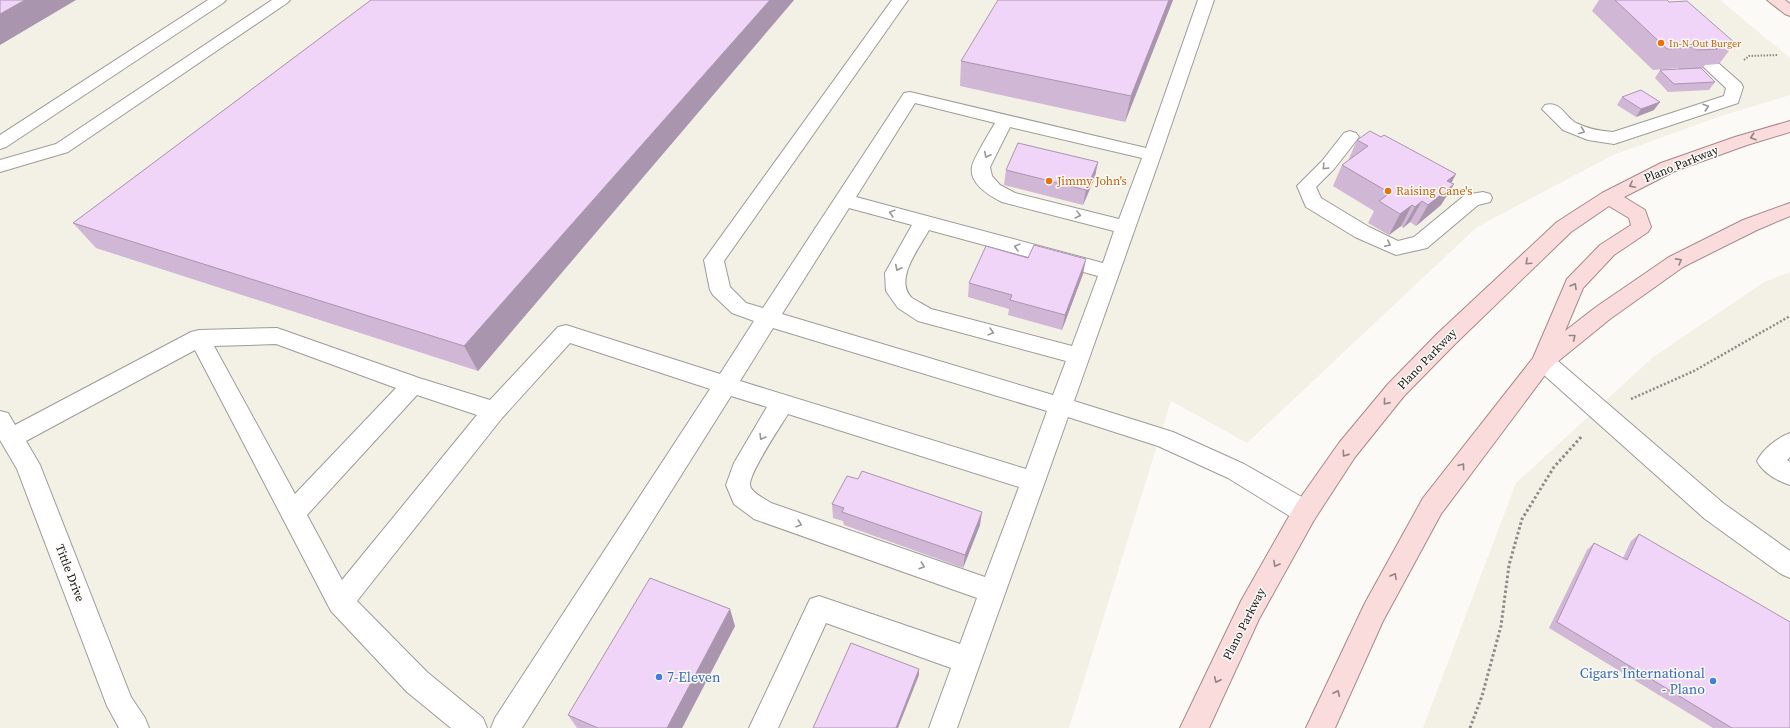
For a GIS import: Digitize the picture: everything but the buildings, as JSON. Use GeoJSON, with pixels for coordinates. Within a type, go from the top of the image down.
{"type":"FeatureCollection","features":[{"type":"Feature","properties":{"kind":"main road","name":"Plano Parkway"},"geometry":{"type":"LineString","coordinates":[[1194,728],[1250,610],[1305,512],[1347,450],[1407,379],[1446,339],[1564,227],[1609,197],[1668,167],[1741,141],[1790,126]]}},
{"type":"Feature","properties":{"kind":"main road"},"geometry":{"type":"LineString","coordinates":[[1543,361],[1574,284],[1607,250],[1641,228],[1638,215],[1609,197]]}},
{"type":"Feature","properties":{"kind":"main road"},"geometry":{"type":"LineString","coordinates":[[1320,728],[1374,612],[1432,506],[1543,361],[1603,313],[1676,262],[1750,225],[1790,209]]}},
{"type":"Feature","properties":{"kind":"street"},"geometry":{"type":"LineString","coordinates":[[0,143],[218,0]]}},
{"type":"Feature","properties":{"kind":"street"},"geometry":{"type":"LineString","coordinates":[[0,166],[62,148],[282,0]]}},
{"type":"Feature","properties":{"kind":"street"},"geometry":{"type":"LineString","coordinates":[[900,0],[714,260],[720,290],[739,308],[768,318],[1061,406],[1165,440],[1236,472],[1305,512]]}},
{"type":"Feature","properties":{"kind":"street"},"geometry":{"type":"LineString","coordinates":[[943,728],[1152,155],[1206,0]]}},
{"type":"Feature","properties":{"kind":"street"},"geometry":{"type":"LineString","coordinates":[[1551,109],[1569,126],[1594,136],[1614,138],[1732,99],[1735,87],[1678,35]]}},
{"type":"Feature","properties":{"kind":"street"},"geometry":{"type":"LineString","coordinates":[[505,728],[910,97],[1152,155]]}},
{"type":"Feature","properties":{"kind":"street"},"geometry":{"type":"LineString","coordinates":[[1005,120],[981,167],[982,178],[993,189],[1009,198],[1125,227]]}},
{"type":"Feature","properties":{"kind":"street"},"geometry":{"type":"LineString","coordinates":[[1350,137],[1328,165],[1306,186],[1313,202],[1362,232],[1396,248],[1420,243],[1472,200],[1483,198]]}},
{"type":"Feature","properties":{"kind":"street"},"geometry":{"type":"LineString","coordinates":[[844,200],[1109,272]]}},
{"type":"Feature","properties":{"kind":"street"},"geometry":{"type":"LineString","coordinates":[[924,222],[895,273],[896,291],[905,304],[925,314],[1078,356]]}},
{"type":"Feature","properties":{"kind":"street"},"geometry":{"type":"LineString","coordinates":[[340,602],[494,411],[566,333],[725,385],[1032,481]]}},
{"type":"Feature","properties":{"kind":"street"},"geometry":{"type":"LineString","coordinates":[[6,429],[199,338],[277,336],[413,385],[494,411]]}},
{"type":"Feature","properties":{"kind":"street"},"geometry":{"type":"LineString","coordinates":[[199,338],[340,602],[417,682],[473,728]]}},
{"type":"Feature","properties":{"kind":"street"},"geometry":{"type":"LineString","coordinates":[[1543,361],[1714,511],[1790,566]]}},
{"type":"Feature","properties":{"kind":"street"},"geometry":{"type":"LineString","coordinates":[[293,514],[413,385]]}},
{"type":"Feature","properties":{"kind":"street"},"geometry":{"type":"LineString","coordinates":[[782,403],[742,470],[738,485],[743,497],[763,511],[992,591]]}},
{"type":"Feature","properties":{"kind":"street","name":"Tittle Drive"},"geometry":{"type":"LineString","coordinates":[[6,429],[28,465],[121,706],[135,728]]}},
{"type":"Feature","properties":{"kind":"street"},"geometry":{"type":"LineString","coordinates":[[1790,443],[1769,460],[1790,475]]}},
{"type":"Feature","properties":{"kind":"street"},"geometry":{"type":"LineString","coordinates":[[763,728],[819,608],[968,660]]}},
{"type":"Feature","properties":{"kind":"path"},"geometry":{"type":"LineString","coordinates":[[1470,728],[1482,696],[1501,626],[1509,565],[1522,519],[1554,467],[1581,437],[1625,401],[1694,371],[1790,316]]}},
{"type":"Feature","properties":{"kind":"shaded area"},"geometry":{"type":"Polygon","coordinates":[[[0,0],[1720,0],[1790,58],[1790,95],[1721,116],[1613,155],[1477,227],[1247,443],[1171,401],[1069,728],[0,728],[0,0]]]}},
{"type":"Feature","properties":{"kind":"shaded area"},"geometry":{"type":"Polygon","coordinates":[[[1790,272],[1790,728],[1423,728],[1516,483],[1652,358],[1764,282],[1790,272]]]}},
{"type":"Feature","properties":{"kind":"place","name":"In-N-Out Burger"},"geometry":{"type":"Point","coordinates":[1661,43]}},
{"type":"Feature","properties":{"kind":"place","name":"Jimmy John's"},"geometry":{"type":"Point","coordinates":[1049,181]}},
{"type":"Feature","properties":{"kind":"place","name":"Raising Cane's"},"geometry":{"type":"Point","coordinates":[1388,191]}},
{"type":"Feature","properties":{"kind":"place","name":"7-Eleven"},"geometry":{"type":"Point","coordinates":[659,677]}},
{"type":"Feature","properties":{"kind":"place","name":"Cigars International - Plano"},"geometry":{"type":"Point","coordinates":[1713,681]}}]}
